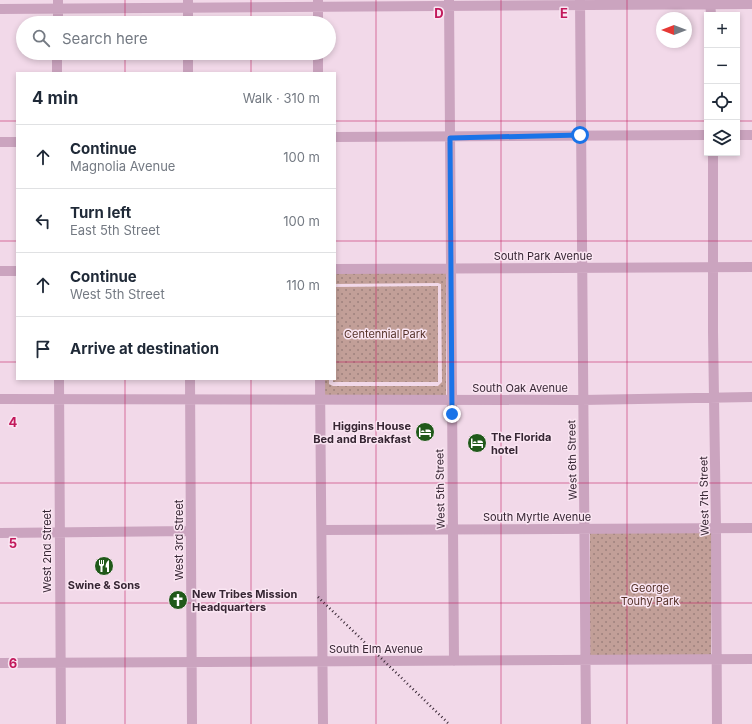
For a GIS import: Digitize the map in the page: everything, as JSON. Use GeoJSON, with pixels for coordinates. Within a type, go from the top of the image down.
{"type":"FeatureCollection","features":[{"type":"Feature","properties":{"kind":"street"},"geometry":{"type":"LineString","coordinates":[[0,9],[58,4],[710,2],[752,4]]}},
{"type":"Feature","properties":{"kind":"street","name":"West 6th Street"},"geometry":{"type":"LineString","coordinates":[[580,3],[582,400],[585,529],[586,724]]}},
{"type":"Feature","properties":{"kind":"street"},"geometry":{"type":"LineString","coordinates":[[58,4],[58,16]]}},
{"type":"Feature","properties":{"kind":"street"},"geometry":{"type":"LineString","coordinates":[[188,4],[188,16]]}},
{"type":"Feature","properties":{"kind":"street"},"geometry":{"type":"LineString","coordinates":[[318,4],[318,16]]}},
{"type":"Feature","properties":{"kind":"street","name":"West 5th Street"},"geometry":{"type":"LineString","coordinates":[[449,4],[454,661]]}},
{"type":"Feature","properties":{"kind":"street"},"geometry":{"type":"LineString","coordinates":[[57,60],[57,72]]}},
{"type":"Feature","properties":{"kind":"street"},"geometry":{"type":"LineString","coordinates":[[188,60],[188,72]]}},
{"type":"Feature","properties":{"kind":"street"},"geometry":{"type":"LineString","coordinates":[[318,60],[318,72]]}},
{"type":"Feature","properties":{"kind":"street"},"geometry":{"type":"LineString","coordinates":[[336,137],[450,138],[580,135],[704,135]]}},
{"type":"Feature","properties":{"kind":"street"},"geometry":{"type":"LineString","coordinates":[[740,135],[752,135]]}},
{"type":"Feature","properties":{"kind":"street"},"geometry":{"type":"LineString","coordinates":[[0,142],[16,142]]}},
{"type":"Feature","properties":{"kind":"street","name":"West 7th Street"},"geometry":{"type":"LineString","coordinates":[[713,156],[717,724]]}},
{"type":"Feature","properties":{"kind":"street","name":"South Park Avenue"},"geometry":{"type":"LineString","coordinates":[[336,269],[752,267]]}},
{"type":"Feature","properties":{"kind":"street"},"geometry":{"type":"LineString","coordinates":[[0,271],[16,271]]}},
{"type":"Feature","properties":{"kind":"street","name":"West 2nd Street"},"geometry":{"type":"LineString","coordinates":[[59,380],[59,662],[61,724]]}},
{"type":"Feature","properties":{"kind":"street","name":"West 3rd Street"},"geometry":{"type":"LineString","coordinates":[[190,380],[192,724]]}},
{"type":"Feature","properties":{"kind":"street"},"geometry":{"type":"LineString","coordinates":[[320,380],[323,724]]}},
{"type":"Feature","properties":{"kind":"street","name":"South Oak Avenue"},"geometry":{"type":"LineString","coordinates":[[0,399],[59,401],[320,399],[582,400],[752,397]]}},
{"type":"Feature","properties":{"kind":"street","name":"South Myrtle Avenue"},"geometry":{"type":"LineString","coordinates":[[322,530],[752,528]]}},
{"type":"Feature","properties":{"kind":"street"},"geometry":{"type":"LineString","coordinates":[[0,533],[190,531]]}},
{"type":"Feature","properties":{"kind":"street","name":"South Elm Avenue"},"geometry":{"type":"LineString","coordinates":[[0,663],[752,659]]}},
{"type":"Feature","properties":{"kind":"green space"},"geometry":{"type":"Polygon","coordinates":[[[336,273],[446,273],[446,395],[325,395],[325,380],[329,380],[329,384],[333,386],[438,386],[442,382],[441,284],[336,284],[336,273]]]}},
{"type":"Feature","properties":{"kind":"green space","name":"Centennial Park"},"geometry":{"type":"Polygon","coordinates":[[[438,286],[438,382],[333,382],[333,380],[336,380],[336,287],[438,286]]]}},
{"type":"Feature","properties":{"kind":"green space","name":"George Touhy Park"},"geometry":{"type":"Polygon","coordinates":[[[712,531],[711,656],[590,655],[590,533],[712,531]]]}},
{"type":"Feature","properties":{"kind":"railway"},"geometry":{"type":"LineString","coordinates":[[318,597],[449,724]]}},
{"type":"Feature","properties":{"kind":"place","name":"Higgins House Bed and Breakfast"},"geometry":{"type":"Point","coordinates":[425,432]}},
{"type":"Feature","properties":{"kind":"place","name":"The Florida hotel"},"geometry":{"type":"Point","coordinates":[477,443]}},
{"type":"Feature","properties":{"kind":"place","name":"Swine & Sons"},"geometry":{"type":"Point","coordinates":[104,566]}},
{"type":"Feature","properties":{"kind":"place","name":"New Tribes Mission Headquarters"},"geometry":{"type":"Point","coordinates":[178,600]}},
{"type":"Feature","properties":{"kind":"route"},"geometry":{"type":"LineString","coordinates":[[452,414],[450,138],[580,135]]}}]}
